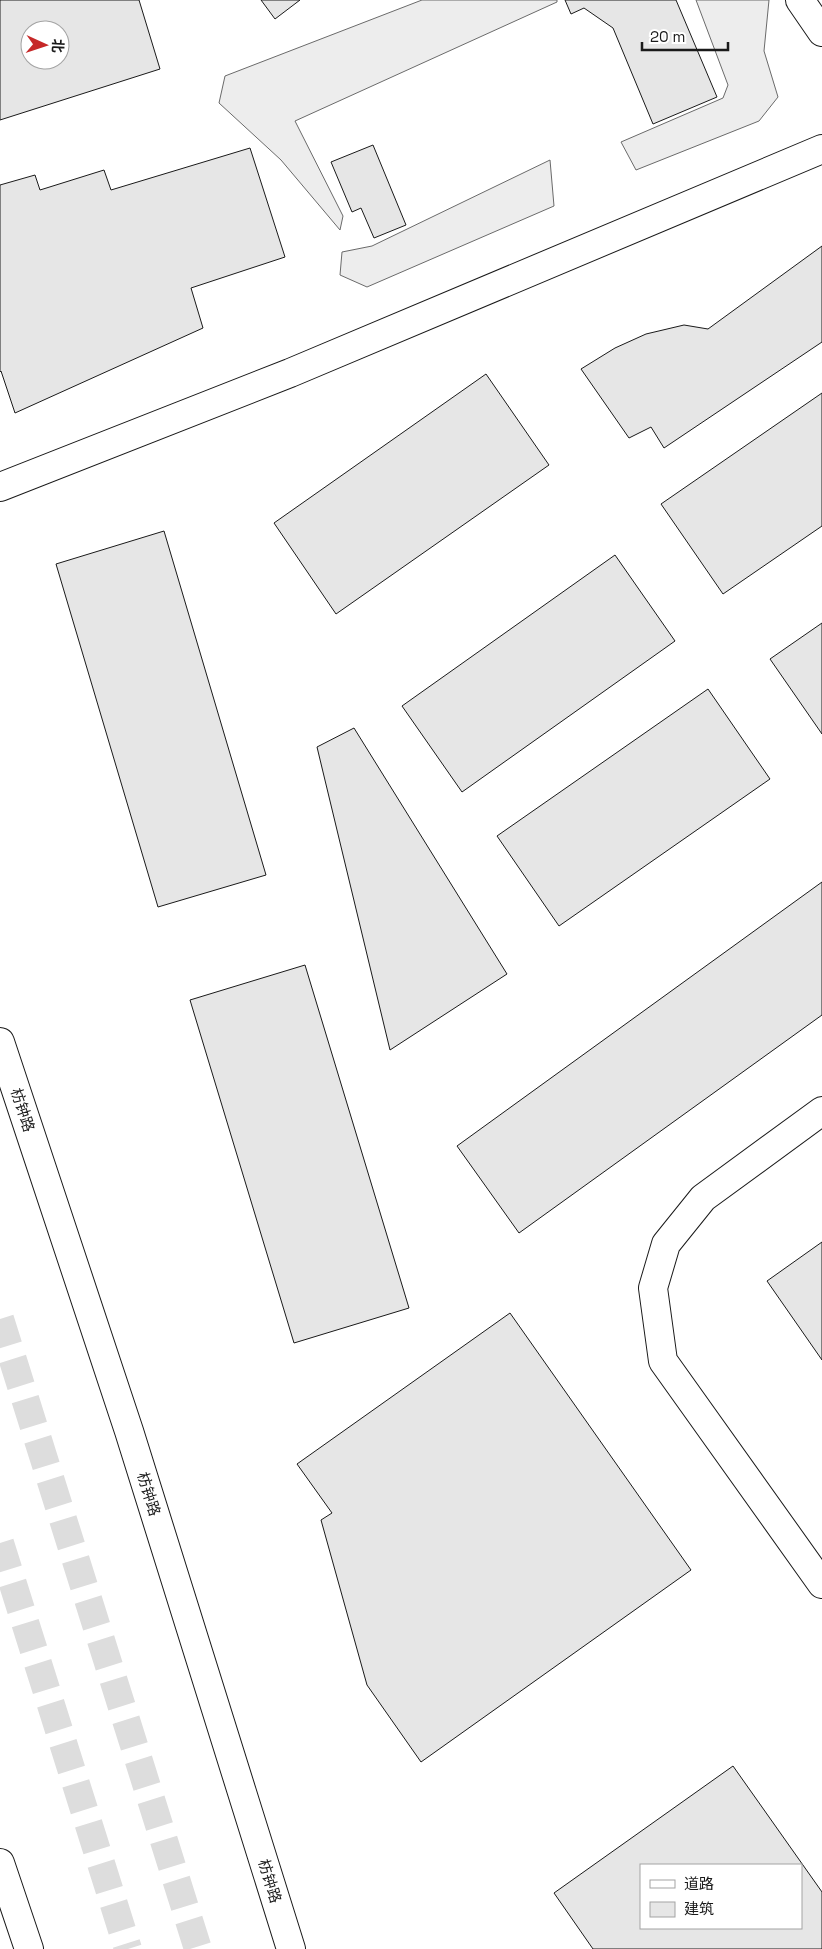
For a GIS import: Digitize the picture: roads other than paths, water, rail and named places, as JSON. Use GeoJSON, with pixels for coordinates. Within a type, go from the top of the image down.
{"type":"FeatureCollection","features":[{"type":"Feature","properties":{"kind":"main road"},"geometry":{"type":"LineString","coordinates":[[800,0],[822,32]]}},
{"type":"Feature","properties":{"kind":"main road"},"geometry":{"type":"LineString","coordinates":[[0,487],[290,373],[822,149]]}},
{"type":"Feature","properties":{"kind":"main road","name":"枋钟路"},"geometry":{"type":"LineString","coordinates":[[0,1042],[129,1431],[291,1949]]}},
{"type":"Feature","properties":{"kind":"main road"},"geometry":{"type":"LineString","coordinates":[[822,1110],[703,1198],[666,1244],[653,1288],[663,1361],[822,1584]]}},
{"type":"Feature","properties":{"kind":"main road"},"geometry":{"type":"LineString","coordinates":[[0,1863],[29,1949]]}},
{"type":"Feature","properties":{"kind":"tunnel"},"geometry":{"type":"LineString","coordinates":[[0,1319],[198,1949]]}},
{"type":"Feature","properties":{"kind":"tunnel"},"geometry":{"type":"LineString","coordinates":[[0,1543],[128,1949]]}}]}
